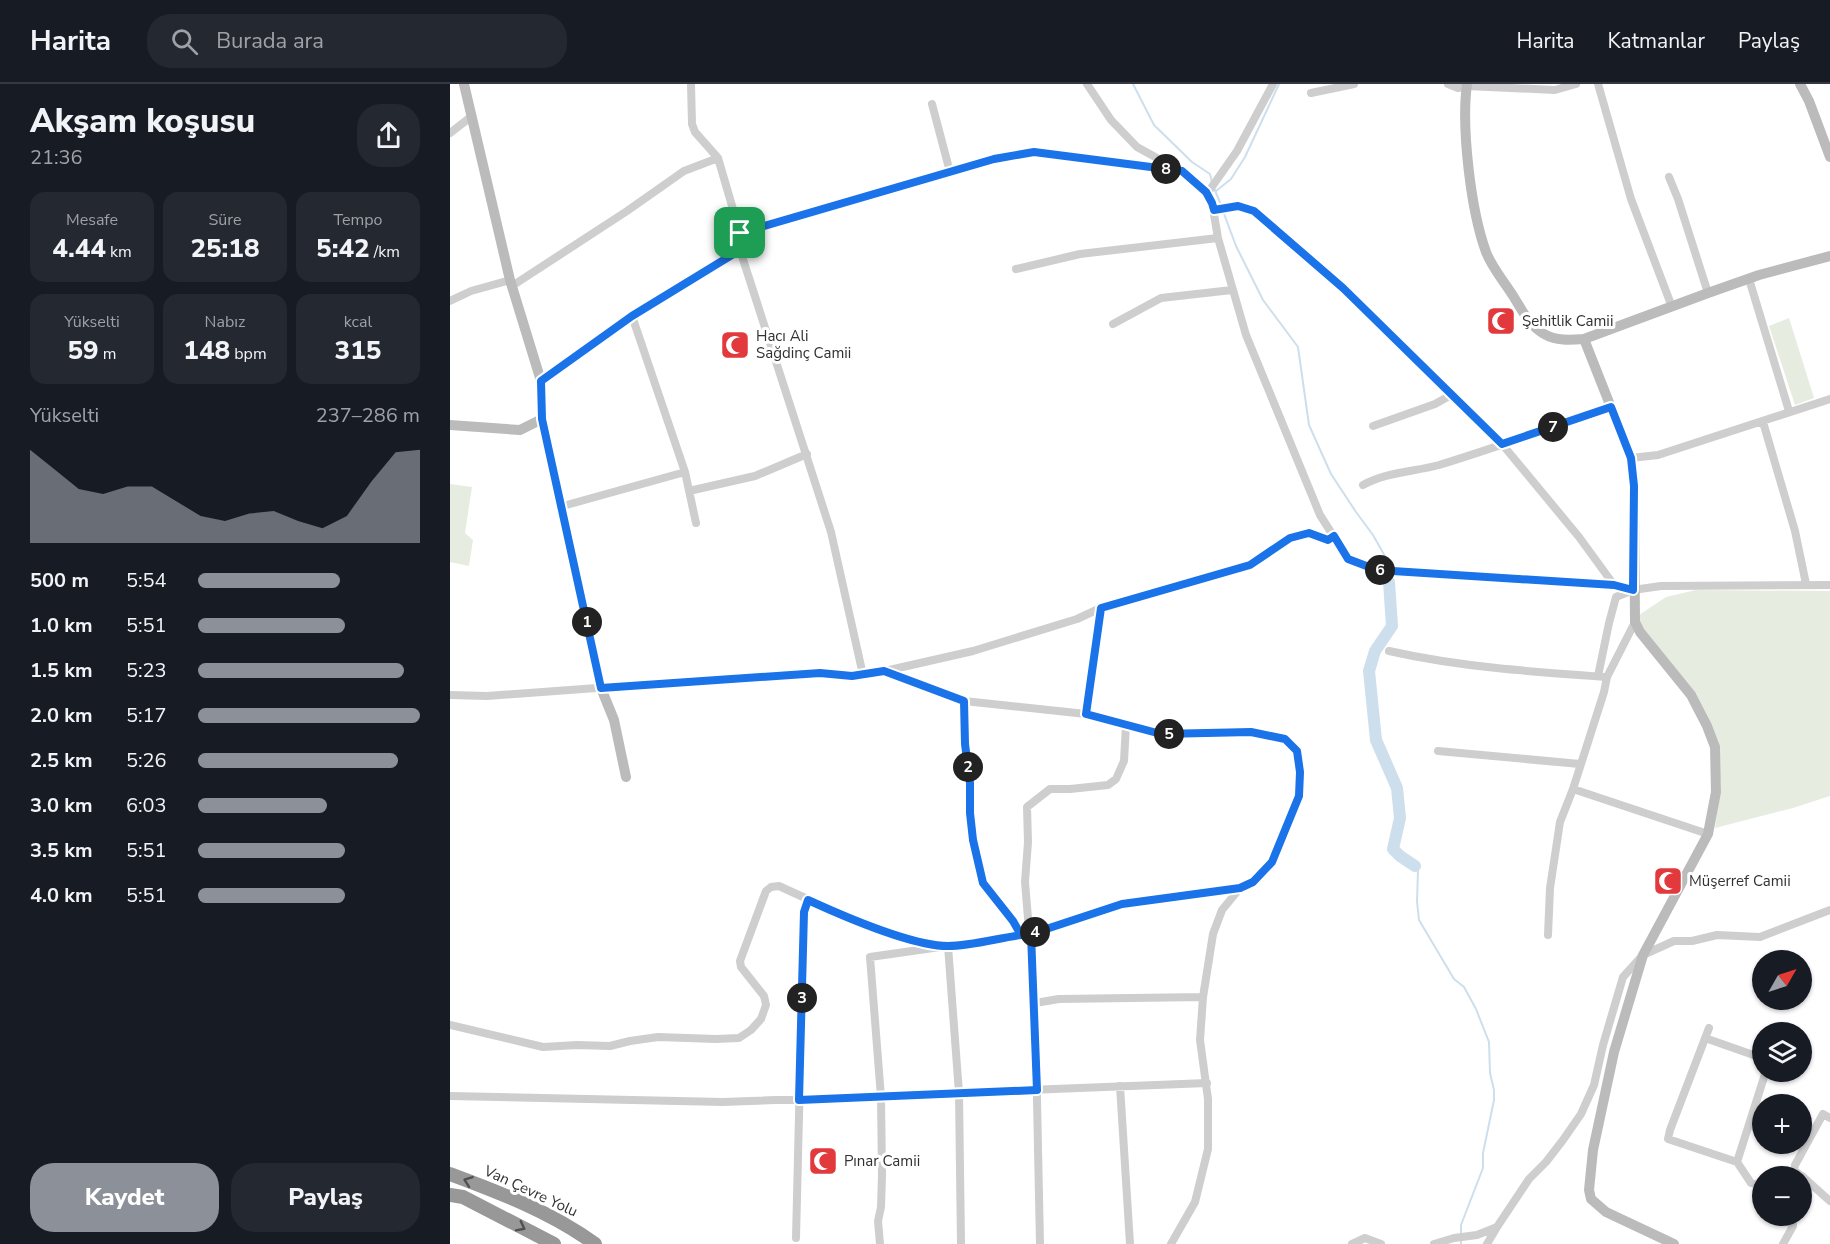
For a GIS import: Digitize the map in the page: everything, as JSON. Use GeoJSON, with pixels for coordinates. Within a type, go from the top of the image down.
{"type":"FeatureCollection","features":[{"type":"Feature","properties":{"kind":"highway","name":"Van Çevre Yolu"},"geometry":{"type":"LineString","coordinates":[[450,1174],[506,1194],[570,1226],[595,1244]]}},
{"type":"Feature","properties":{"kind":"highway"},"geometry":{"type":"LineString","coordinates":[[450,1195],[463,1197],[554,1244]]}},
{"type":"Feature","properties":{"kind":"street"},"geometry":{"type":"LineString","coordinates":[[464,84],[511,283],[541,381],[542,419],[563,506],[601,688],[614,720],[626,777]]}},
{"type":"Feature","properties":{"kind":"street"},"geometry":{"type":"LineString","coordinates":[[691,84],[692,124],[695,132],[718,158],[740,233],[740,250],[748,280],[831,532],[863,675]]}},
{"type":"Feature","properties":{"kind":"street"},"geometry":{"type":"LineString","coordinates":[[1087,84],[1111,120],[1137,147],[1182,171],[1207,192],[1215,207],[1218,238],[1246,335],[1320,515],[1348,559],[1377,570],[1614,585],[1633,590]]}},
{"type":"Feature","properties":{"kind":"street"},"geometry":{"type":"LineString","coordinates":[[1207,192],[1237,151],[1273,84]]}},
{"type":"Feature","properties":{"kind":"street"},"geometry":{"type":"LineString","coordinates":[[1311,93],[1354,84]]}},
{"type":"Feature","properties":{"kind":"street"},"geometry":{"type":"LineString","coordinates":[[1448,84],[1458,88],[1467,85],[1555,90],[1576,84]]}},
{"type":"Feature","properties":{"kind":"street"},"geometry":{"type":"LineString","coordinates":[[1598,84],[1631,199],[1672,307]]}},
{"type":"Feature","properties":{"kind":"street"},"geometry":{"type":"LineString","coordinates":[[1800,84],[1809,101],[1830,157]]}},
{"type":"Feature","properties":{"kind":"street"},"geometry":{"type":"LineString","coordinates":[[1467,85],[1466,141],[1481,233],[1487,254],[1532,325],[1545,335],[1564,340],[1584,339],[1708,293],[1830,255]]}},
{"type":"Feature","properties":{"kind":"street"},"geometry":{"type":"LineString","coordinates":[[932,104],[950,172]]}},
{"type":"Feature","properties":{"kind":"street"},"geometry":{"type":"LineString","coordinates":[[450,133],[472,116]]}},
{"type":"Feature","properties":{"kind":"street"},"geometry":{"type":"LineString","coordinates":[[740,233],[994,159],[1034,152],[1182,171]]}},
{"type":"Feature","properties":{"kind":"street"},"geometry":{"type":"LineString","coordinates":[[450,301],[471,291],[511,283],[627,211],[684,171],[718,158]]}},
{"type":"Feature","properties":{"kind":"street"},"geometry":{"type":"LineString","coordinates":[[1669,177],[1708,293]]}},
{"type":"Feature","properties":{"kind":"street"},"geometry":{"type":"LineString","coordinates":[[1215,207],[1238,206],[1254,211],[1343,288],[1502,444],[1579,537],[1614,585]]}},
{"type":"Feature","properties":{"kind":"street"},"geometry":{"type":"LineString","coordinates":[[1016,269],[1080,254],[1218,238]]}},
{"type":"Feature","properties":{"kind":"street"},"geometry":{"type":"LineString","coordinates":[[541,381],[632,316],[740,250]]}},
{"type":"Feature","properties":{"kind":"street"},"geometry":{"type":"LineString","coordinates":[[1749,279],[1789,411]]}},
{"type":"Feature","properties":{"kind":"street"},"geometry":{"type":"LineString","coordinates":[[1113,324],[1161,298],[1232,290]]}},
{"type":"Feature","properties":{"kind":"street"},"geometry":{"type":"LineString","coordinates":[[632,316],[685,472],[696,523]]}},
{"type":"Feature","properties":{"kind":"street"},"geometry":{"type":"LineString","coordinates":[[1584,339],[1631,458],[1634,486],[1635,621],[1640,632],[1690,694],[1715,747],[1716,792],[1708,834],[1643,955],[1614,1052],[1593,1150],[1589,1190],[1592,1199],[1606,1212],[1674,1244]]}},
{"type":"Feature","properties":{"kind":"street"},"geometry":{"type":"LineString","coordinates":[[1373,426],[1435,404],[1451,395]]}},
{"type":"Feature","properties":{"kind":"street"},"geometry":{"type":"LineString","coordinates":[[1631,458],[1658,455],[1830,399]]}},
{"type":"Feature","properties":{"kind":"street"},"geometry":{"type":"LineString","coordinates":[[1363,484],[1398,472],[1422,470],[1611,407]]}},
{"type":"Feature","properties":{"kind":"street"},"geometry":{"type":"LineString","coordinates":[[450,425],[520,430],[542,419]]}},
{"type":"Feature","properties":{"kind":"street"},"geometry":{"type":"LineString","coordinates":[[1763,422],[1795,531],[1806,585]]}},
{"type":"Feature","properties":{"kind":"street"},"geometry":{"type":"LineString","coordinates":[[689,491],[755,476],[807,454]]}},
{"type":"Feature","properties":{"kind":"street"},"geometry":{"type":"LineString","coordinates":[[563,506],[685,472]]}},
{"type":"Feature","properties":{"kind":"street"},"geometry":{"type":"LineString","coordinates":[[450,695],[487,696],[820,673],[863,675],[973,651],[1077,619],[1101,608],[1250,565],[1290,538],[1309,533],[1328,540],[1334,536]]}},
{"type":"Feature","properties":{"kind":"street"},"geometry":{"type":"LineString","coordinates":[[1548,935],[1550,888],[1560,822],[1604,692],[1603,676],[1609,623],[1616,597],[1633,590],[1661,586],[1830,585]]}},
{"type":"Feature","properties":{"kind":"street"},"geometry":{"type":"LineString","coordinates":[[1086,714],[1101,608]]}},
{"type":"Feature","properties":{"kind":"street"},"geometry":{"type":"LineString","coordinates":[[1603,676],[1635,621]]}},
{"type":"Feature","properties":{"kind":"street"},"geometry":{"type":"LineString","coordinates":[[1389,651],[1420,658],[1492,668],[1603,676]]}},
{"type":"Feature","properties":{"kind":"street"},"geometry":{"type":"LineString","coordinates":[[880,1244],[878,1221],[882,1175],[881,1097],[870,957],[1031,934],[1122,904],[1240,888],[1253,882],[1272,862],[1299,796],[1300,772],[1297,751],[1285,739],[1251,732],[1161,734],[1086,714],[964,701],[884,671]]}},
{"type":"Feature","properties":{"kind":"street"},"geometry":{"type":"LineString","coordinates":[[964,701],[970,813],[973,840],[983,883],[1013,921],[1021,935]]}},
{"type":"Feature","properties":{"kind":"street"},"geometry":{"type":"LineString","coordinates":[[1040,1244],[1035,1003],[1025,882],[1028,842],[1027,807],[1050,789],[1108,785],[1116,779],[1124,760],[1125,725]]}},
{"type":"Feature","properties":{"kind":"street"},"geometry":{"type":"LineString","coordinates":[[1438,752],[1580,764]]}},
{"type":"Feature","properties":{"kind":"street"},"geometry":{"type":"LineString","coordinates":[[1573,789],[1708,834]]}},
{"type":"Feature","properties":{"kind":"street"},"geometry":{"type":"LineString","coordinates":[[450,1025],[543,1047],[610,1046],[658,1037],[739,1038],[752,1030],[761,1019],[766,1005],[764,996],[741,967],[740,961],[766,891],[771,887],[779,886],[884,930],[918,941],[948,946]]}},
{"type":"Feature","properties":{"kind":"street"},"geometry":{"type":"LineString","coordinates":[[1171,1244],[1195,1202],[1208,1149],[1207,1083],[1200,1040],[1203,997],[1213,934],[1222,910],[1240,888]]}},
{"type":"Feature","properties":{"kind":"street"},"geometry":{"type":"LineString","coordinates":[[796,1238],[804,912],[808,900]]}},
{"type":"Feature","properties":{"kind":"street"},"geometry":{"type":"LineString","coordinates":[[1487,1244],[1529,1179],[1546,1162],[1581,1114],[1594,1085],[1623,977],[1643,955],[1674,941],[1692,941],[1717,935],[1760,937],[1830,910]]}},
{"type":"Feature","properties":{"kind":"street"},"geometry":{"type":"LineString","coordinates":[[948,946],[959,1093],[961,1244]]}},
{"type":"Feature","properties":{"kind":"street"},"geometry":{"type":"LineString","coordinates":[[1035,1003],[1059,999],[1203,997]]}},
{"type":"Feature","properties":{"kind":"street"},"geometry":{"type":"LineString","coordinates":[[1709,1028],[1668,1139],[1737,1162],[1752,1183]]}},
{"type":"Feature","properties":{"kind":"street"},"geometry":{"type":"LineString","coordinates":[[1705,1038],[1752,1054]]}},
{"type":"Feature","properties":{"kind":"street"},"geometry":{"type":"LineString","coordinates":[[1737,1162],[1762,1082]]}},
{"type":"Feature","properties":{"kind":"street"},"geometry":{"type":"LineString","coordinates":[[450,1096],[711,1102],[1207,1083]]}},
{"type":"Feature","properties":{"kind":"street"},"geometry":{"type":"LineString","coordinates":[[1120,1086],[1130,1244]]}},
{"type":"Feature","properties":{"kind":"street"},"geometry":{"type":"LineString","coordinates":[[1795,1166],[1823,1114],[1830,1118]]}},
{"type":"Feature","properties":{"kind":"street"},"geometry":{"type":"LineString","coordinates":[[1812,1185],[1830,1201]]}},
{"type":"Feature","properties":{"kind":"street"},"geometry":{"type":"LineString","coordinates":[[1784,1244],[1792,1226]]}},
{"type":"Feature","properties":{"kind":"street"},"geometry":{"type":"LineString","coordinates":[[1434,1244],[1477,1235],[1497,1227]]}},
{"type":"Feature","properties":{"kind":"street"},"geometry":{"type":"LineString","coordinates":[[1352,1244],[1365,1238],[1381,1244]]}},
{"type":"Feature","properties":{"kind":"shaded area"},"geometry":{"type":"Polygon","coordinates":[[[1789,318],[1814,398],[1795,405],[1769,326],[1789,318]]]}},
{"type":"Feature","properties":{"kind":"shaded area"},"geometry":{"type":"Polygon","coordinates":[[[450,484],[472,487],[465,533],[473,540],[469,566],[450,562],[450,484]]]}},
{"type":"Feature","properties":{"kind":"shaded area"},"geometry":{"type":"Polygon","coordinates":[[[1696,590],[1830,591],[1830,796],[1715,828],[1721,785],[1716,736],[1637,623],[1639,615],[1666,597],[1696,590]]]}},
{"type":"Feature","properties":{"kind":"waterway"},"geometry":{"type":"LineString","coordinates":[[1133,84],[1154,125],[1192,162],[1210,174],[1212,183]]}},
{"type":"Feature","properties":{"kind":"waterway"},"geometry":{"type":"LineString","coordinates":[[1216,191],[1231,179],[1245,157],[1279,84]]}},
{"type":"Feature","properties":{"kind":"waterway"},"geometry":{"type":"LineString","coordinates":[[1214,188],[1221,205]]}},
{"type":"Feature","properties":{"kind":"waterway"},"geometry":{"type":"LineString","coordinates":[[1223,211],[1236,246],[1263,300],[1298,347],[1309,425],[1331,474],[1373,535],[1386,558],[1387,567]]}},
{"type":"Feature","properties":{"kind":"waterway"},"geometry":{"type":"LineString","coordinates":[[1388,573],[1389,582]]}},
{"type":"Feature","properties":{"kind":"waterway"},"geometry":{"type":"LineString","coordinates":[[1389,582],[1392,626],[1375,651],[1369,671],[1376,740],[1397,788],[1400,818],[1393,849],[1415,866]]}},
{"type":"Feature","properties":{"kind":"waterway"},"geometry":{"type":"LineString","coordinates":[[1415,866],[1418,870],[1419,920],[1454,979],[1464,987],[1476,1009],[1489,1042],[1494,1100],[1483,1153],[1483,1168],[1461,1225],[1461,1244]]}},
{"type":"Feature","properties":{"kind":"place","name":"Şehitlik Camii"},"geometry":{"type":"Point","coordinates":[1501,321]}},
{"type":"Feature","properties":{"kind":"place","name":"Hacı Ali Sağdinç Camii"},"geometry":{"type":"Point","coordinates":[735,345]}},
{"type":"Feature","properties":{"kind":"place","name":"Müşerref Camii"},"geometry":{"type":"Point","coordinates":[1668,881]}},
{"type":"Feature","properties":{"kind":"place","name":"Pınar Camii"},"geometry":{"type":"Point","coordinates":[823,1161]}},
{"type":"Feature","properties":{"kind":"route"},"geometry":{"type":"LineString","coordinates":[[1034,152],[1182,171],[1206,192],[1214,210],[1238,206],[1254,211],[1274,227],[1343,288],[1502,444],[1611,407],[1631,458],[1634,486],[1633,590],[1614,585],[1377,570],[1348,559],[1334,536],[1328,540],[1309,533],[1290,538],[1250,565],[1101,608],[1086,714],[1161,734],[1251,732],[1285,739],[1297,751],[1300,772],[1299,796],[1272,862],[1253,882],[1240,888],[1122,904],[1031,934],[1037,1090],[799,1100],[804,912],[808,900],[884,930],[918,941],[948,946],[1021,935],[1013,921],[983,883],[973,840],[970,813],[964,701],[884,671],[852,676],[820,673],[601,688],[563,506],[542,419],[541,381],[632,316],[740,250],[740,233],[994,159],[1034,152]]}}]}
